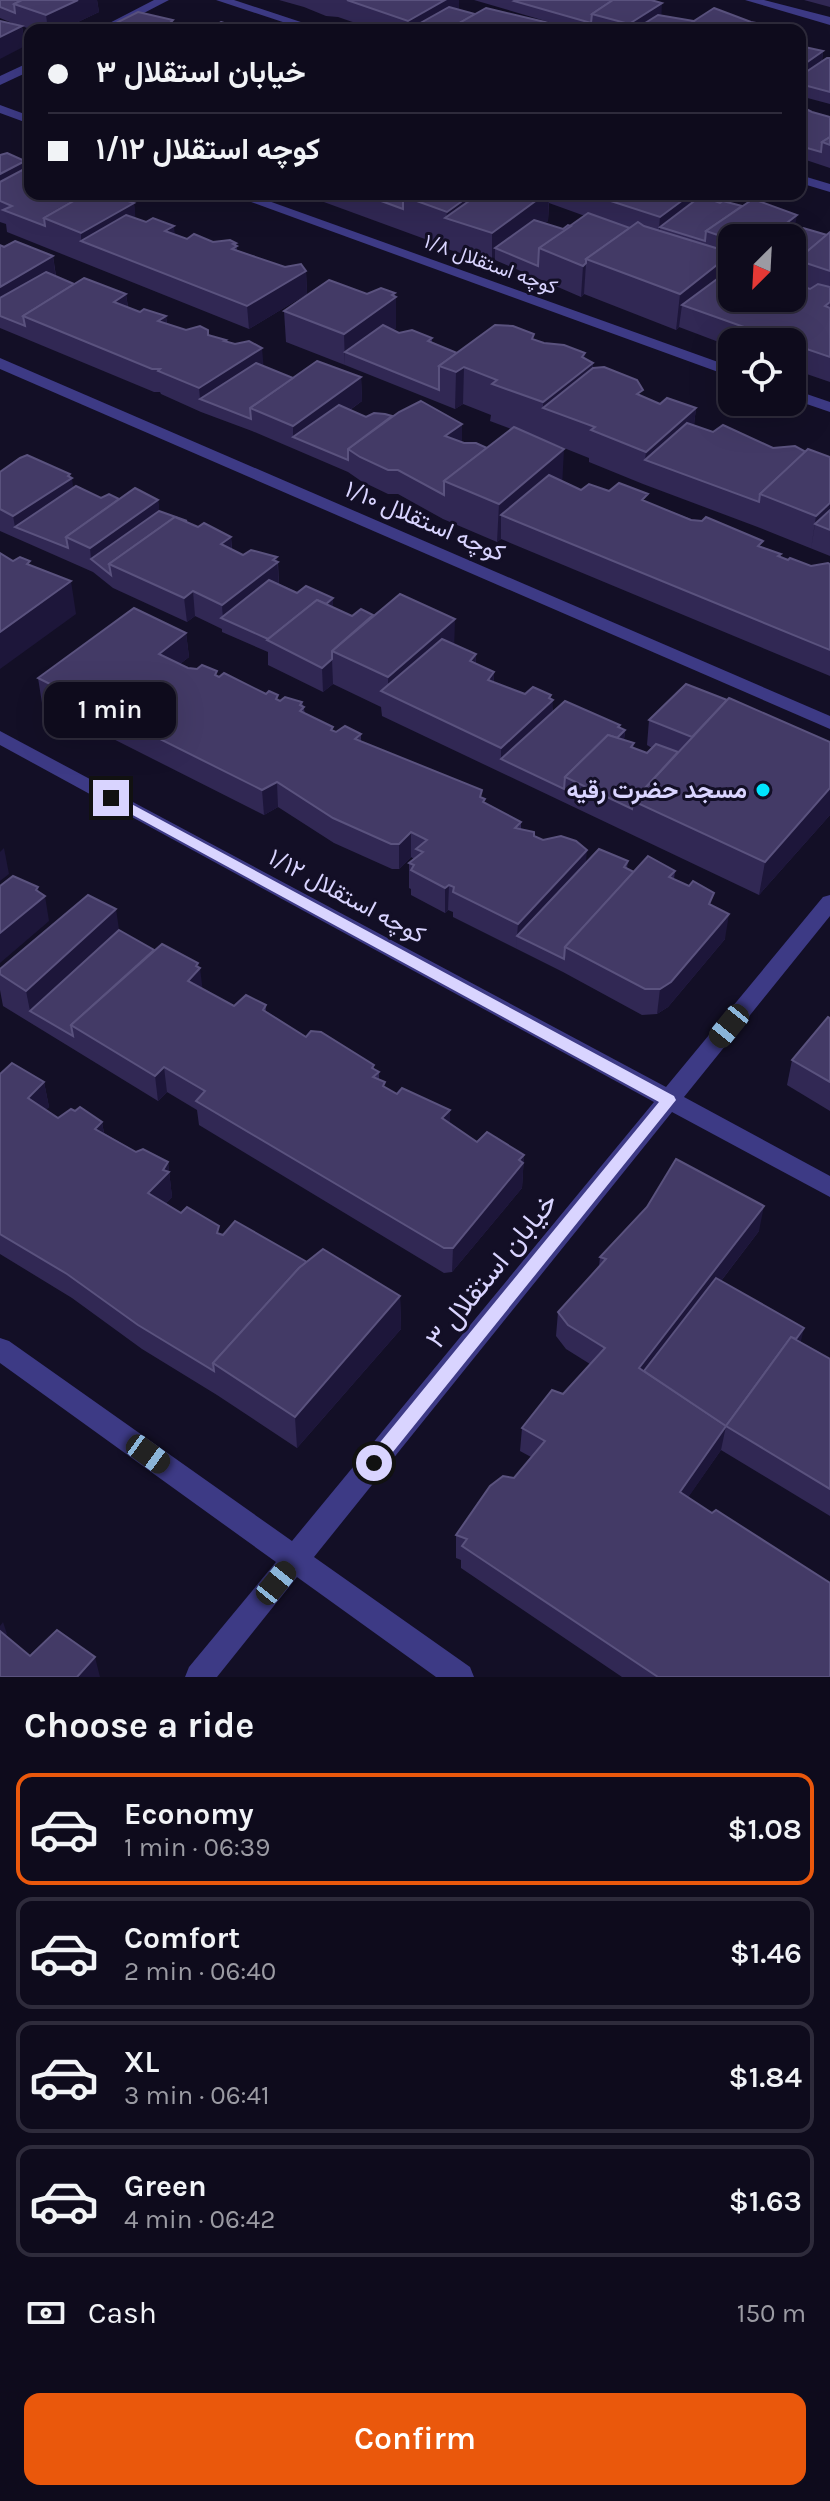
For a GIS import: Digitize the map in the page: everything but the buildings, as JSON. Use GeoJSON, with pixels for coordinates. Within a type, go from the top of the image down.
{"type":"FeatureCollection","features":[{"type":"Feature","properties":{"kind":"street"},"geometry":{"type":"LineString","coordinates":[[114,24],[163,0]]}},
{"type":"Feature","properties":{"kind":"street"},"geometry":{"type":"LineString","coordinates":[[222,0],[300,24]]}},
{"type":"Feature","properties":{"kind":"street"},"geometry":{"type":"LineString","coordinates":[[751,0],[830,21]]}},
{"type":"Feature","properties":{"kind":"street"},"geometry":{"type":"LineString","coordinates":[[0,81],[24,69]]}},
{"type":"Feature","properties":{"kind":"street"},"geometry":{"type":"LineString","coordinates":[[0,109],[24,118]]}},
{"type":"Feature","properties":{"kind":"street"},"geometry":{"type":"LineString","coordinates":[[806,181],[830,188]]}},
{"type":"Feature","properties":{"kind":"street","name":"کوچه استقلال ۱/۸"},"geometry":{"type":"LineString","coordinates":[[253,200],[718,367]]}},
{"type":"Feature","properties":{"kind":"street","name":"کوچه استقلال ۱/۱۰"},"geometry":{"type":"LineString","coordinates":[[0,363],[830,723]]}},
{"type":"Feature","properties":{"kind":"street"},"geometry":{"type":"LineString","coordinates":[[806,399],[830,407]]}},
{"type":"Feature","properties":{"kind":"street","name":"کوچه استقلال ۱/۱۲"},"geometry":{"type":"LineString","coordinates":[[0,737],[830,1187]]}},
{"type":"Feature","properties":{"kind":"street","name":"خیابان استقلال ۳"},"geometry":{"type":"LineString","coordinates":[[199,1677],[830,902]]}},
{"type":"Feature","properties":{"kind":"street"},"geometry":{"type":"LineString","coordinates":[[0,1349],[460,1677]]}},
{"type":"Feature","properties":{"kind":"place","name":"مسجد حضرت رقیه"},"geometry":{"type":"Point","coordinates":[763,790]}},
{"type":"Feature","properties":{"kind":"route"},"geometry":{"type":"LineString","coordinates":[[111,798],[669,1100],[374,1463]]}}]}
